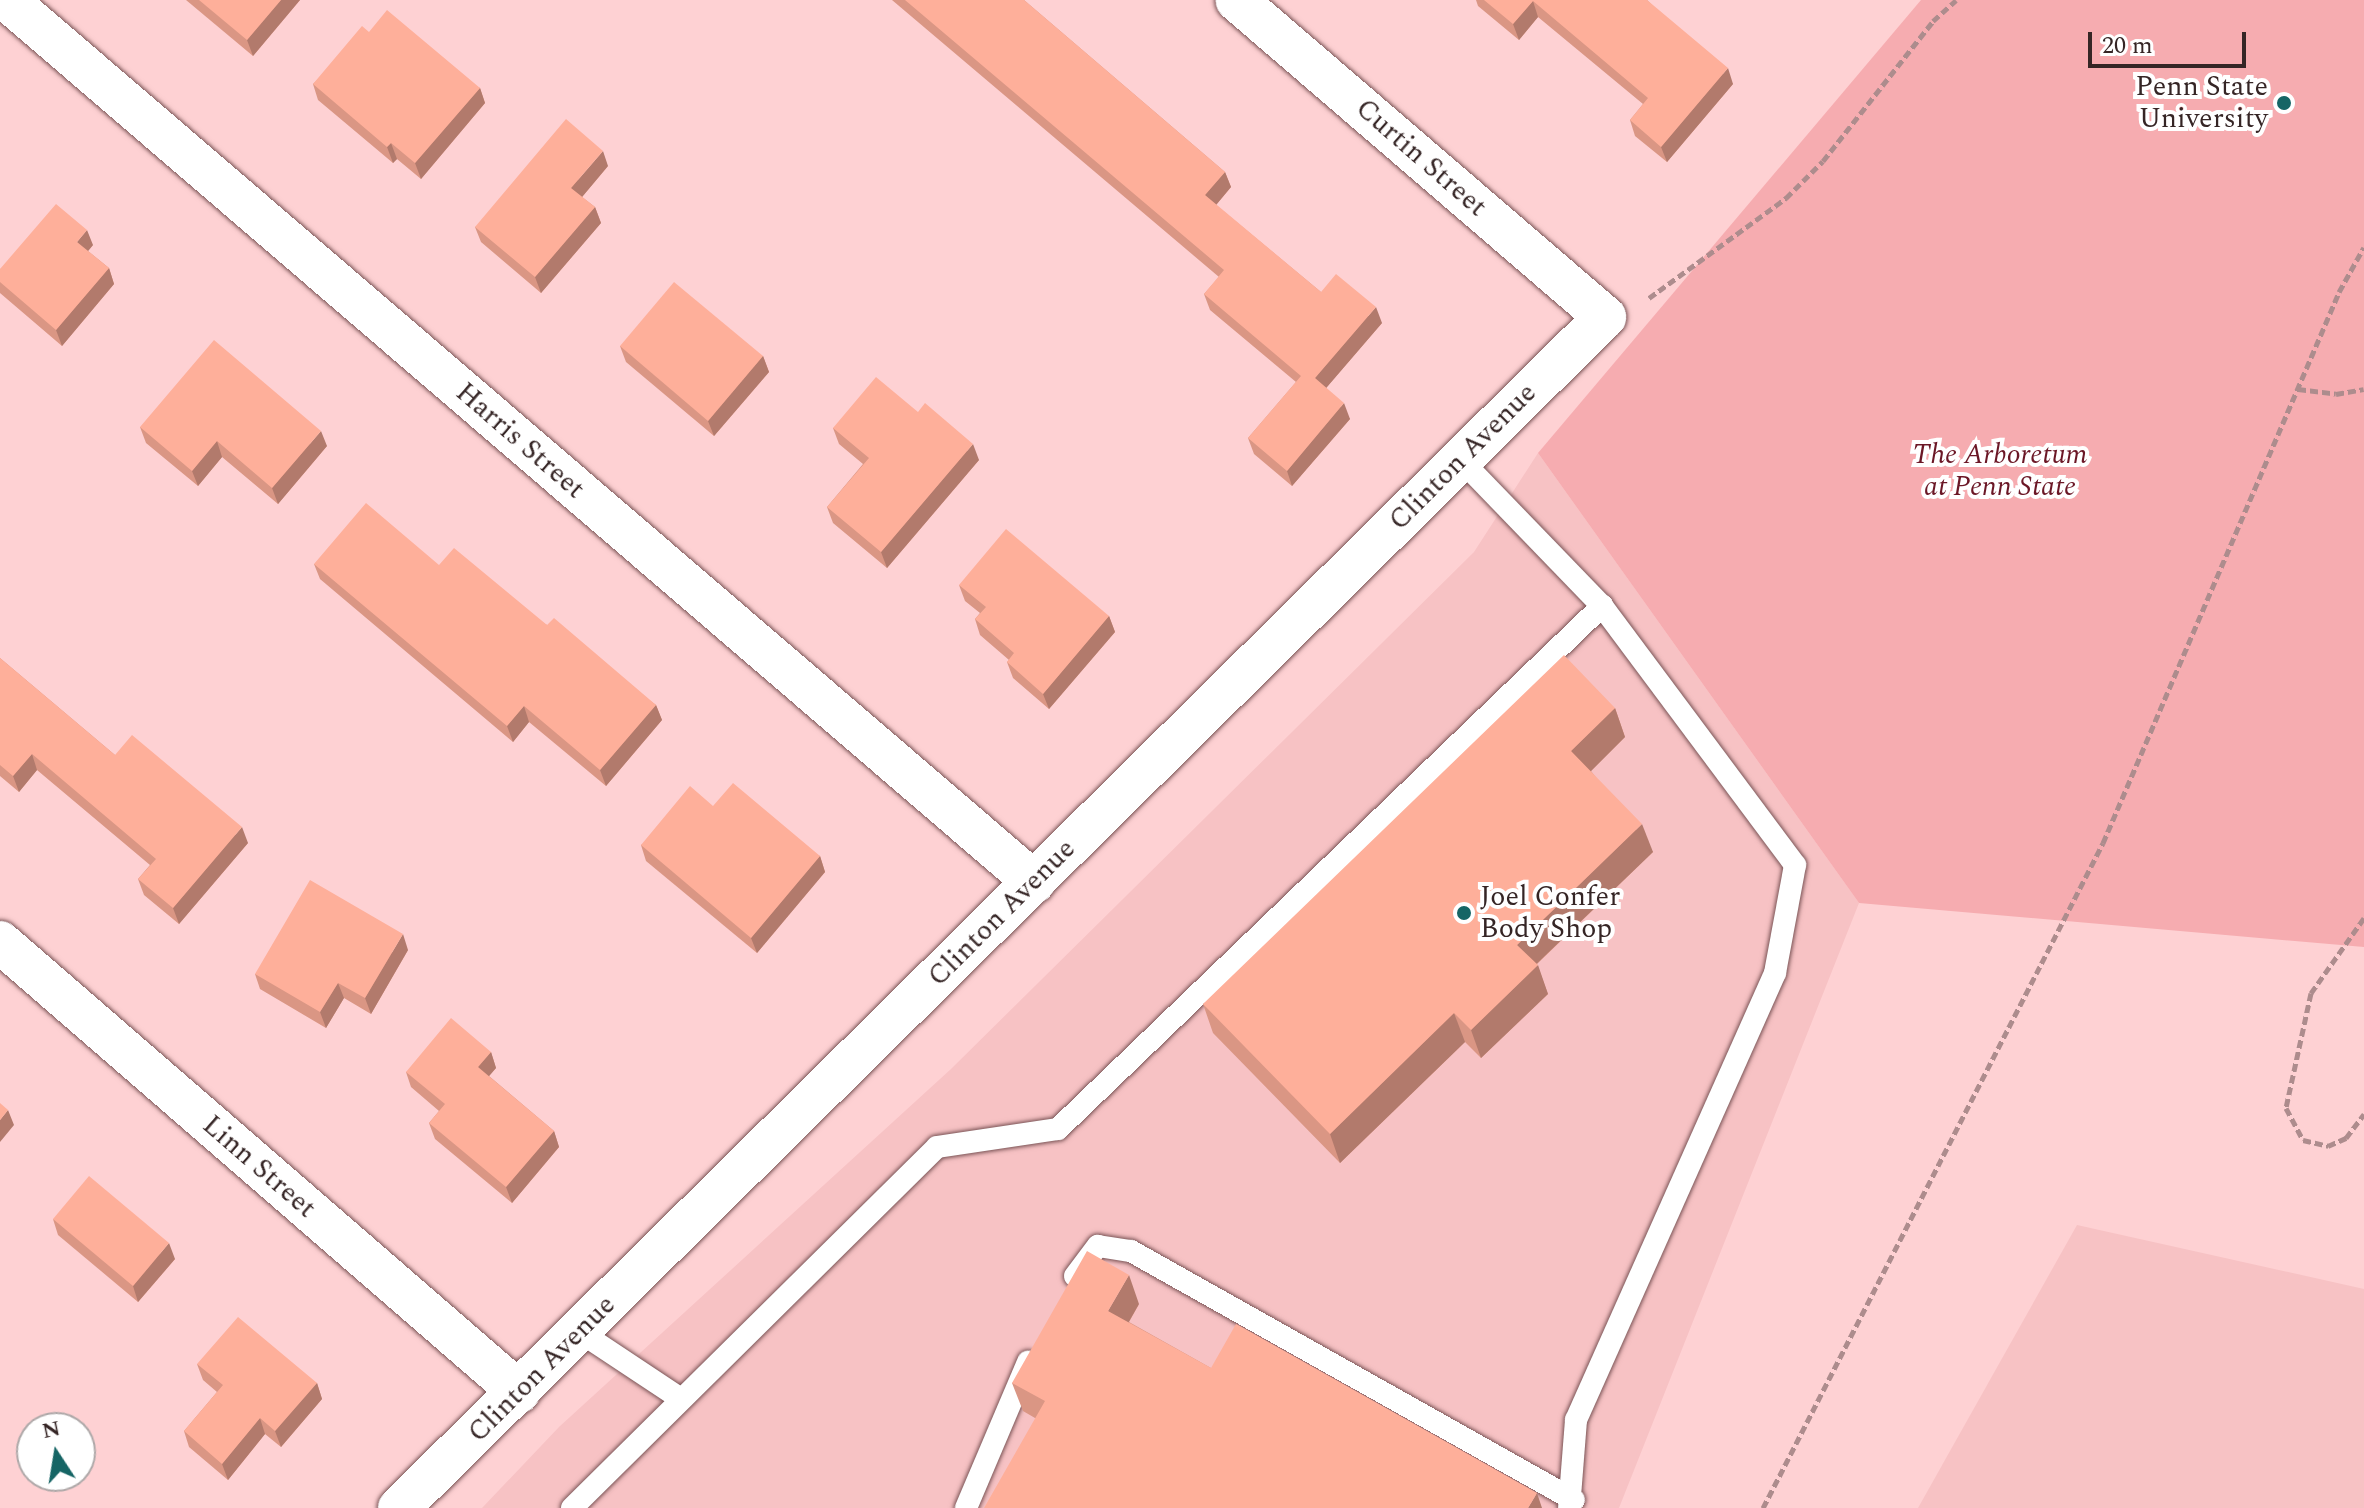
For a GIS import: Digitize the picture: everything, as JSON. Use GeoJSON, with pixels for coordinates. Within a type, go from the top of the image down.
{"type":"FeatureCollection","features":[{"type":"Feature","properties":{"kind":"street","name":"Harris Street"},"geometry":{"type":"LineString","coordinates":[[7,0],[1034,882]]}},
{"type":"Feature","properties":{"kind":"street","name":"Curtin Street"},"geometry":{"type":"LineString","coordinates":[[1237,0],[1605,317]]}},
{"type":"Feature","properties":{"kind":"street","name":"Clinton Avenue"},"geometry":{"type":"LineString","coordinates":[[399,1508],[1605,317]]}},
{"type":"Feature","properties":{"kind":"street","name":"Linn Street"},"geometry":{"type":"LineString","coordinates":[[0,942],[519,1392]]}},
{"type":"Feature","properties":{"kind":"lane"},"geometry":{"type":"LineString","coordinates":[[1064,1295],[1087,1254],[1098,1246],[1131,1251],[1572,1504],[1576,1420],[1775,973],[1795,865],[1602,606],[1460,459]]}},
{"type":"Feature","properties":{"kind":"lane"},"geometry":{"type":"LineString","coordinates":[[572,1508],[937,1147],[1058,1129],[1602,606]]}},
{"type":"Feature","properties":{"kind":"lane"},"geometry":{"type":"LineString","coordinates":[[580,1332],[681,1399]]}},
{"type":"Feature","properties":{"kind":"lane"},"geometry":{"type":"LineString","coordinates":[[966,1508],[1011,1392],[1041,1337]]}},
{"type":"Feature","properties":{"kind":"path"},"geometry":{"type":"LineString","coordinates":[[1605,317],[1638,305],[1686,274],[1786,198],[1823,161],[1933,21],[1956,0]]}},
{"type":"Feature","properties":{"kind":"path"},"geometry":{"type":"LineString","coordinates":[[1763,1508],[2103,843],[2297,389],[2364,247]]}},
{"type":"Feature","properties":{"kind":"path"},"geometry":{"type":"LineString","coordinates":[[2297,389],[2336,394],[2364,389]]}},
{"type":"Feature","properties":{"kind":"path"},"geometry":{"type":"LineString","coordinates":[[2364,918],[2311,993],[2286,1108],[2303,1140],[2328,1146],[2346,1138],[2364,1114]]}},
{"type":"Feature","properties":{"kind":"shaded area"},"geometry":{"type":"Polygon","coordinates":[[[1538,453],[1859,903],[1619,1508],[482,1508],[559,1427],[951,1069],[1474,552],[1538,453]]]}},
{"type":"Feature","properties":{"kind":"shaded area"},"geometry":{"type":"Polygon","coordinates":[[[2077,1225],[2364,1289],[2364,1508],[1918,1508],[2077,1225]]]}},
{"type":"Feature","properties":{"kind":"green space","name":"The Arboretum at Penn State"},"geometry":{"type":"Polygon","coordinates":[[[1921,0],[2364,0],[2364,947],[1859,903],[1538,453],[1921,0]]]}},
{"type":"Feature","properties":{"kind":"building"},"geometry":{"type":"Polygon","coordinates":[[[199,0],[281,0],[247,40],[199,0]]]}},
{"type":"Feature","properties":{"kind":"building"},"geometry":{"type":"Polygon","coordinates":[[[905,0],[1024,0],[1225,172],[1205,195],[1321,292],[1336,274],[1376,307],[1315,378],[1344,403],[1287,471],[1248,438],[1301,376],[1204,294],[1224,270],[905,0]]]}},
{"type":"Feature","properties":{"kind":"building"},"geometry":{"type":"Polygon","coordinates":[[[1484,0],[1647,0],[1728,68],[1661,147],[1630,120],[1648,98],[1533,1],[1513,24],[1484,0]]]}},
{"type":"Feature","properties":{"kind":"building"},"geometry":{"type":"Polygon","coordinates":[[[387,10],[480,88],[415,163],[391,143],[387,147],[313,84],[362,26],[369,32],[387,10]]]}},
{"type":"Feature","properties":{"kind":"building"},"geometry":{"type":"Polygon","coordinates":[[[566,119],[603,151],[571,188],[595,207],[535,277],[475,227],[566,119]]]}},
{"type":"Feature","properties":{"kind":"building"},"geometry":{"type":"Polygon","coordinates":[[[56,204],[87,230],[77,242],[109,268],[56,330],[0,282],[0,269],[56,204]]]}},
{"type":"Feature","properties":{"kind":"building"},"geometry":{"type":"Polygon","coordinates":[[[674,282],[763,356],[708,421],[620,346],[674,282]]]}},
{"type":"Feature","properties":{"kind":"building"},"geometry":{"type":"Polygon","coordinates":[[[214,340],[321,431],[272,488],[217,441],[192,471],[140,427],[214,340]]]}},
{"type":"Feature","properties":{"kind":"building"},"geometry":{"type":"Polygon","coordinates":[[[876,377],[918,412],[925,403],[973,444],[881,552],[827,507],[869,458],[833,428],[876,377]]]}},
{"type":"Feature","properties":{"kind":"building"},"geometry":{"type":"Polygon","coordinates":[[[366,503],[439,565],[454,548],[547,625],[554,618],[656,705],[600,770],[524,706],[507,726],[314,564],[366,503]]]}},
{"type":"Feature","properties":{"kind":"building"},"geometry":{"type":"Polygon","coordinates":[[[1006,529],[1109,616],[1043,694],[1007,662],[1014,653],[975,619],[986,607],[959,585],[1006,529]]]}},
{"type":"Feature","properties":{"kind":"building","name":"Joel Confer Body Shop"},"geometry":{"type":"Polygon","coordinates":[[[1564,655],[1615,708],[1571,751],[1642,824],[1517,945],[1538,965],[1471,1030],[1454,1013],[1330,1134],[1203,1004],[1564,655]]]}},
{"type":"Feature","properties":{"kind":"building"},"geometry":{"type":"Polygon","coordinates":[[[0,658],[115,755],[132,735],[242,827],[173,908],[138,879],[156,859],[32,754],[13,776],[0,765],[0,658]]]}},
{"type":"Feature","properties":{"kind":"building"},"geometry":{"type":"Polygon","coordinates":[[[733,783],[820,856],[751,938],[641,845],[690,786],[713,806],[733,783]]]}},
{"type":"Feature","properties":{"kind":"building"},"geometry":{"type":"Polygon","coordinates":[[[310,880],[403,934],[365,998],[338,983],[320,1012],[255,974],[310,880]]]}},
{"type":"Feature","properties":{"kind":"building"},"geometry":{"type":"Polygon","coordinates":[[[451,1018],[491,1052],[478,1067],[554,1131],[506,1187],[429,1123],[445,1104],[406,1072],[451,1018]]]}},
{"type":"Feature","properties":{"kind":"building"},"geometry":{"type":"Polygon","coordinates":[[[0,1103],[8,1110],[0,1120],[0,1103]]]}},
{"type":"Feature","properties":{"kind":"building"},"geometry":{"type":"Polygon","coordinates":[[[89,1176],[169,1243],[133,1286],[53,1219],[89,1176]]]}},
{"type":"Feature","properties":{"kind":"building"},"geometry":{"type":"Polygon","coordinates":[[[1087,1251],[1129,1275],[1108,1311],[1211,1368],[1236,1324],[1537,1493],[1528,1508],[984,1508],[1045,1401],[1012,1383],[1087,1251]]]}},
{"type":"Feature","properties":{"kind":"building"},"geometry":{"type":"Polygon","coordinates":[[[238,1317],[317,1383],[275,1431],[260,1418],[222,1464],[184,1431],[223,1385],[197,1364],[238,1317]]]}},
{"type":"Feature","properties":{"kind":"place","name":"Penn State University"},"geometry":{"type":"Point","coordinates":[2284,103]}},
{"type":"Feature","properties":{"kind":"place","name":"Joel Confer Body Shop"},"geometry":{"type":"Point","coordinates":[1464,913]}}]}
